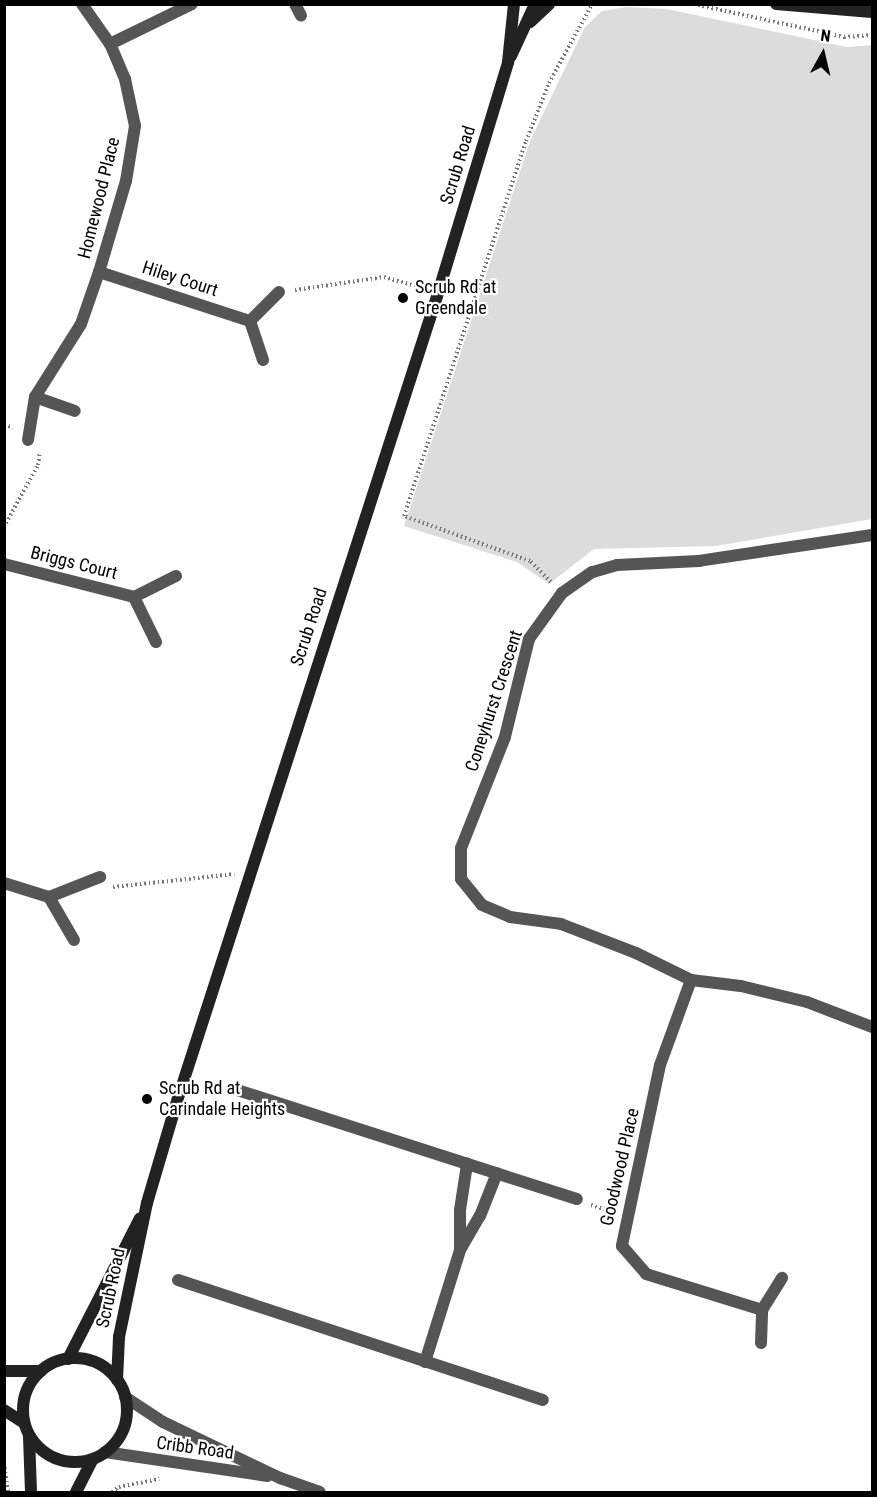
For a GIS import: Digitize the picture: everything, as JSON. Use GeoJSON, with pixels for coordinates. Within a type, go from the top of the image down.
{"type":"FeatureCollection","features":[{"type":"Feature","properties":{"kind":"street","name":"Homewood Place"},"geometry":{"type":"LineString","coordinates":[[28,440],[34,397],[81,324],[99,272],[126,181],[135,126],[125,79],[110,44],[82,4]]}},
{"type":"Feature","properties":{"kind":"street"},"geometry":{"type":"LineString","coordinates":[[110,44],[192,4]]}},
{"type":"Feature","properties":{"kind":"street","name":"Scrub Road"},"geometry":{"type":"LineString","coordinates":[[117,1380],[119,1337],[147,1203],[250,872],[438,292],[508,62],[514,4]]}},
{"type":"Feature","properties":{"kind":"street","name":"Scrub Road"},"geometry":{"type":"LineString","coordinates":[[508,62],[530,22],[536,4]]}},
{"type":"Feature","properties":{"kind":"street"},"geometry":{"type":"LineString","coordinates":[[530,22],[549,4]]}},
{"type":"Feature","properties":{"kind":"street"},"geometry":{"type":"LineString","coordinates":[[776,4],[873,12]]}},
{"type":"Feature","properties":{"kind":"street","name":"Hiley Court"},"geometry":{"type":"LineString","coordinates":[[99,272],[250,321]]}},
{"type":"Feature","properties":{"kind":"street"},"geometry":{"type":"LineString","coordinates":[[263,360],[250,321],[279,292]]}},
{"type":"Feature","properties":{"kind":"street"},"geometry":{"type":"LineString","coordinates":[[34,397],[75,411]]}},
{"type":"Feature","properties":{"kind":"street","name":"Coneyhurst Crescent"},"geometry":{"type":"LineString","coordinates":[[873,535],[699,561],[617,565],[592,572],[562,593],[529,639],[505,737],[461,848],[461,879],[482,905],[510,917],[561,924],[636,953],[691,980],[741,986],[807,1002],[873,1027]]}},
{"type":"Feature","properties":{"kind":"street","name":"Briggs Court"},"geometry":{"type":"LineString","coordinates":[[4,564],[134,597],[176,576]]}},
{"type":"Feature","properties":{"kind":"street","name":"Briggs Court"},"geometry":{"type":"LineString","coordinates":[[134,597],[156,642]]}},
{"type":"Feature","properties":{"kind":"street"},"geometry":{"type":"LineString","coordinates":[[4,883],[49,897],[99,877]]}},
{"type":"Feature","properties":{"kind":"street"},"geometry":{"type":"LineString","coordinates":[[49,897],[74,940]]}},
{"type":"Feature","properties":{"kind":"street","name":"Goodwood Place"},"geometry":{"type":"LineString","coordinates":[[691,980],[660,1065],[649,1130],[625,1215],[622,1246],[646,1274],[762,1310]]}},
{"type":"Feature","properties":{"kind":"street"},"geometry":{"type":"LineString","coordinates":[[234,1089],[577,1199]]}},
{"type":"Feature","properties":{"kind":"street"},"geometry":{"type":"LineString","coordinates":[[460,1250],[460,1210],[467,1164]]}},
{"type":"Feature","properties":{"kind":"street"},"geometry":{"type":"LineString","coordinates":[[425,1362],[460,1250],[480,1216],[497,1173]]}},
{"type":"Feature","properties":{"kind":"street","name":"Scrub Road"},"geometry":{"type":"LineString","coordinates":[[68,1359],[147,1203]]}},
{"type":"Feature","properties":{"kind":"street"},"geometry":{"type":"LineString","coordinates":[[761,1343],[762,1310],[782,1278]]}},
{"type":"Feature","properties":{"kind":"street"},"geometry":{"type":"LineString","coordinates":[[178,1280],[543,1400]]}},
{"type":"Feature","properties":{"kind":"street"},"geometry":{"type":"LineString","coordinates":[[4,1371],[41,1371],[68,1359],[92,1361],[117,1380],[125,1397],[121,1434],[105,1452],[93,1459],[81,1462],[57,1459],[29,1436]]}},
{"type":"Feature","properties":{"kind":"street"},"geometry":{"type":"LineString","coordinates":[[31,1492],[29,1436],[24,1423],[24,1398],[41,1371]]}},
{"type":"Feature","properties":{"kind":"street","name":"Cribb Road"},"geometry":{"type":"LineString","coordinates":[[125,1397],[163,1422],[280,1478],[320,1492]]}},
{"type":"Feature","properties":{"kind":"street"},"geometry":{"type":"LineString","coordinates":[[4,1410],[24,1423]]}},
{"type":"Feature","properties":{"kind":"street","name":"Cribb Road"},"geometry":{"type":"LineString","coordinates":[[105,1452],[280,1478]]}},
{"type":"Feature","properties":{"kind":"street"},"geometry":{"type":"LineString","coordinates":[[76,1492],[93,1459]]}},
{"type":"Feature","properties":{"kind":"path"},"geometry":{"type":"LineString","coordinates":[[562,593],[530,561],[404,516],[526,141],[549,83],[592,4]]}},
{"type":"Feature","properties":{"kind":"path"},"geometry":{"type":"LineString","coordinates":[[279,292],[384,277],[438,292]]}},
{"type":"Feature","properties":{"kind":"path"},"geometry":{"type":"LineString","coordinates":[[4,425],[40,445],[38,465],[4,527]]}},
{"type":"Feature","properties":{"kind":"path"},"geometry":{"type":"LineString","coordinates":[[99,877],[110,887],[250,872]]}},
{"type":"Feature","properties":{"kind":"path"},"geometry":{"type":"LineString","coordinates":[[577,1199],[625,1215]]}},
{"type":"Feature","properties":{"kind":"path"},"geometry":{"type":"LineString","coordinates":[[4,1463],[8,1492]]}},
{"type":"Feature","properties":{"kind":"shaded area"},"geometry":{"type":"Polygon","coordinates":[[[627,7],[667,9],[847,47],[872,45],[872,519],[716,546],[594,549],[549,584],[517,562],[404,526],[530,141],[585,27],[602,11],[627,7]]]}},
{"type":"Feature","properties":{"kind":"place","name":"Scrub Rd at Greendale"},"geometry":{"type":"Point","coordinates":[403,298]}},
{"type":"Feature","properties":{"kind":"place","name":"Scrub Rd at Carindale Heights"},"geometry":{"type":"Point","coordinates":[147,1099]}}]}
